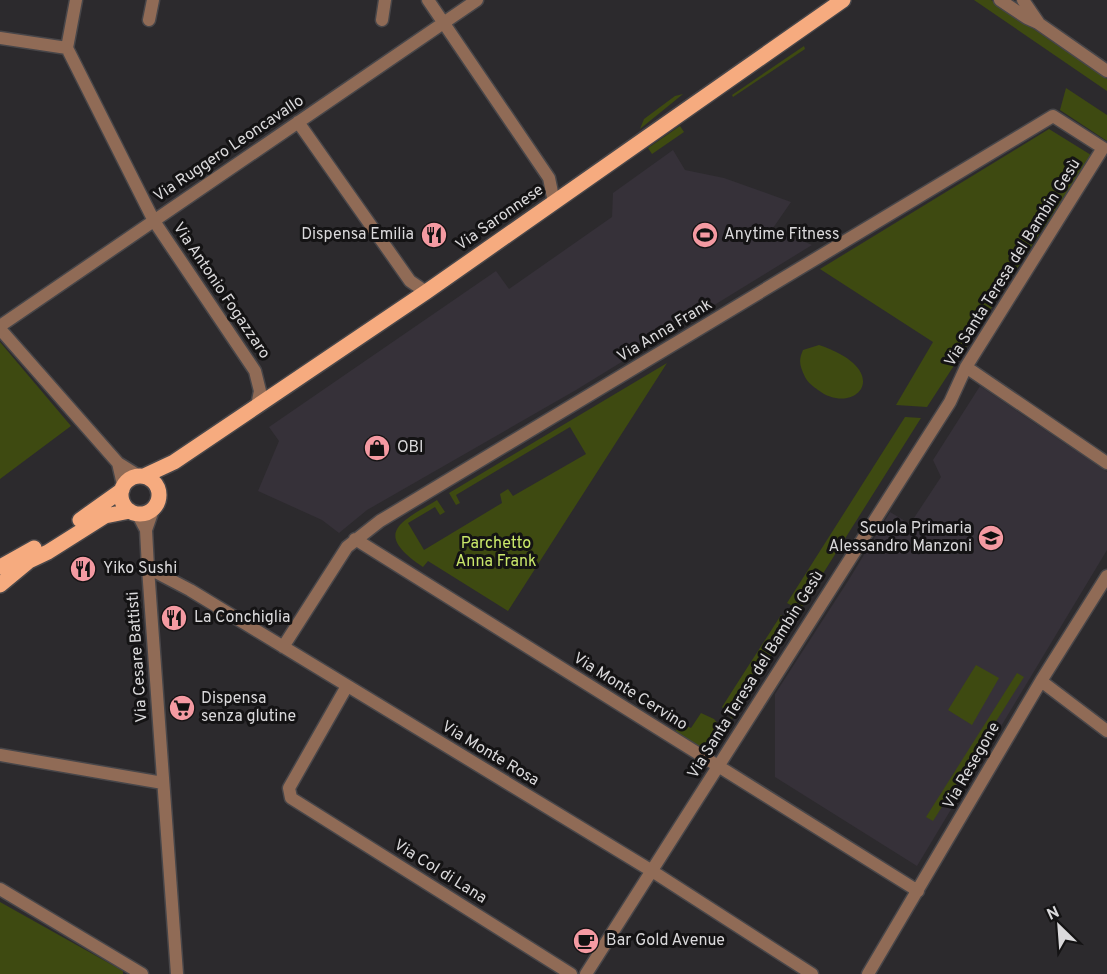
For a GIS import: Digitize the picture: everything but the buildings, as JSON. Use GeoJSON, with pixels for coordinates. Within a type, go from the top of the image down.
{"type":"FeatureCollection","features":[{"type":"Feature","properties":{"kind":"main road","name":"Via Saronnese"},"geometry":{"type":"LineString","coordinates":[[0,567],[87,516],[123,488],[131,478],[174,462],[426,292],[843,0]]}},
{"type":"Feature","properties":{"kind":"main road","name":"Via Saronnese"},"geometry":{"type":"LineString","coordinates":[[154,507],[159,498],[158,488],[174,462]]}},
{"type":"Feature","properties":{"kind":"main road"},"geometry":{"type":"LineString","coordinates":[[141,476],[151,479],[158,488]]}},
{"type":"Feature","properties":{"kind":"main road"},"geometry":{"type":"LineString","coordinates":[[123,488],[122,502],[134,512]]}},
{"type":"Feature","properties":{"kind":"main road"},"geometry":{"type":"LineString","coordinates":[[0,585],[29,561],[105,516],[134,512],[146,513],[154,507]]}},
{"type":"Feature","properties":{"kind":"street"},"geometry":{"type":"LineString","coordinates":[[0,38],[67,48],[76,0]]}},
{"type":"Feature","properties":{"kind":"street"},"geometry":{"type":"LineString","coordinates":[[149,20],[153,0]]}},
{"type":"Feature","properties":{"kind":"street"},"geometry":{"type":"LineString","coordinates":[[382,20],[384,0]]}},
{"type":"Feature","properties":{"kind":"street"},"geometry":{"type":"LineString","coordinates":[[428,0],[549,178],[554,202]]}},
{"type":"Feature","properties":{"kind":"street","name":"Via Ruggero Leoncavallo"},"geometry":{"type":"LineString","coordinates":[[0,328],[477,0]]}},
{"type":"Feature","properties":{"kind":"street"},"geometry":{"type":"LineString","coordinates":[[1000,0],[1038,23],[1107,71]]}},
{"type":"Feature","properties":{"kind":"street"},"geometry":{"type":"LineString","coordinates":[[1023,0],[1038,23]]}},
{"type":"Feature","properties":{"kind":"street","name":"Via Antonio Fogazzaro"},"geometry":{"type":"LineString","coordinates":[[67,48],[154,221],[255,371],[260,392],[257,406]]}},
{"type":"Feature","properties":{"kind":"street","name":"Via Anna Frank"},"geometry":{"type":"LineString","coordinates":[[283,647],[340,556],[355,539],[380,521],[1053,116],[1103,148]]}},
{"type":"Feature","properties":{"kind":"street"},"geometry":{"type":"LineString","coordinates":[[298,122],[410,281],[426,292]]}},
{"type":"Feature","properties":{"kind":"street","name":"Via Santa Teresa del Bambin Gesù"},"geometry":{"type":"LineString","coordinates":[[586,974],[950,402],[966,367],[1103,148]]}},
{"type":"Feature","properties":{"kind":"street"},"geometry":{"type":"LineString","coordinates":[[0,328],[118,463],[141,476]]}},
{"type":"Feature","properties":{"kind":"street"},"geometry":{"type":"LineString","coordinates":[[966,367],[1107,462]]}},
{"type":"Feature","properties":{"kind":"street"},"geometry":{"type":"LineString","coordinates":[[118,463],[123,488]]}},
{"type":"Feature","properties":{"kind":"street","name":"Via Cesare Battisti"},"geometry":{"type":"LineString","coordinates":[[154,507],[146,530],[177,974]]}},
{"type":"Feature","properties":{"kind":"street","name":"Via Cesare Battisti"},"geometry":{"type":"LineString","coordinates":[[134,512],[146,530]]}},
{"type":"Feature","properties":{"kind":"street","name":"Via Monte Cervino"},"geometry":{"type":"LineString","coordinates":[[355,539],[492,627],[918,891]]}},
{"type":"Feature","properties":{"kind":"street","name":"Via Monte Rosa"},"geometry":{"type":"LineString","coordinates":[[148,568],[190,590],[652,871],[812,974]]}},
{"type":"Feature","properties":{"kind":"street","name":"Via Resegone"},"geometry":{"type":"LineString","coordinates":[[868,974],[1041,681],[1107,576]]}},
{"type":"Feature","properties":{"kind":"street"},"geometry":{"type":"LineString","coordinates":[[1041,681],[1107,731]]}},
{"type":"Feature","properties":{"kind":"street","name":"Via Col di Lana"},"geometry":{"type":"LineString","coordinates":[[347,686],[289,788],[291,798],[571,974]]}},
{"type":"Feature","properties":{"kind":"street"},"geometry":{"type":"LineString","coordinates":[[0,755],[163,783]]}},
{"type":"Feature","properties":{"kind":"street"},"geometry":{"type":"LineString","coordinates":[[0,889],[142,974]]}},
{"type":"Feature","properties":{"kind":"shaded area"},"geometry":{"type":"Polygon","coordinates":[[[673,150],[685,170],[724,178],[791,202],[773,228],[812,245],[576,390],[367,510],[339,533],[322,520],[258,491],[279,441],[269,427],[496,271],[509,289],[612,217],[613,193],[673,150]]]}},
{"type":"Feature","properties":{"kind":"shaded area"},"geometry":{"type":"Polygon","coordinates":[[[980,386],[1107,472],[1107,550],[917,866],[775,777],[775,694],[890,512],[910,524],[941,477],[933,460],[980,386]]]}},
{"type":"Feature","properties":{"kind":"green space"},"geometry":{"type":"Polygon","coordinates":[[[974,0],[991,0],[1107,79],[1107,91],[974,0]]]}},
{"type":"Feature","properties":{"kind":"green space"},"geometry":{"type":"Polygon","coordinates":[[[804,46],[805,49],[733,97],[732,95],[804,46]]]}},
{"type":"Feature","properties":{"kind":"green space"},"geometry":{"type":"Polygon","coordinates":[[[1066,88],[1107,115],[1107,141],[1060,110],[1066,88]]]}},
{"type":"Feature","properties":{"kind":"green space"},"geometry":{"type":"Polygon","coordinates":[[[683,94],[640,129],[644,119],[675,96],[683,94]]]}},
{"type":"Feature","properties":{"kind":"green space"},"geometry":{"type":"Polygon","coordinates":[[[680,126],[684,132],[652,154],[648,148],[680,126]]]}},
{"type":"Feature","properties":{"kind":"green space"},"geometry":{"type":"Polygon","coordinates":[[[1049,129],[1091,155],[927,407],[896,405],[933,342],[820,269],[1049,129]]]}},
{"type":"Feature","properties":{"kind":"green space"},"geometry":{"type":"Polygon","coordinates":[[[0,342],[71,426],[0,479],[0,342]]]}},
{"type":"Feature","properties":{"kind":"green space"},"geometry":{"type":"Polygon","coordinates":[[[819,345],[843,356],[857,367],[863,378],[862,388],[855,395],[845,398],[832,397],[818,390],[806,379],[800,364],[801,354],[803,350],[819,345]]]}},
{"type":"Feature","properties":{"kind":"green space","name":"Parchetto Anna Frank"},"geometry":{"type":"Polygon","coordinates":[[[667,363],[508,611],[428,561],[423,567],[399,545],[395,537],[397,529],[412,515],[437,500],[445,512],[440,515],[435,507],[408,523],[424,550],[502,503],[500,494],[508,489],[513,496],[586,454],[570,427],[456,495],[460,503],[456,505],[449,493],[667,363]]]}},
{"type":"Feature","properties":{"kind":"green space"},"geometry":{"type":"Polygon","coordinates":[[[905,417],[921,418],[800,610],[787,603],[905,417]]]}},
{"type":"Feature","properties":{"kind":"green space"},"geometry":{"type":"Polygon","coordinates":[[[781,615],[792,622],[732,719],[722,707],[781,615]]]}},
{"type":"Feature","properties":{"kind":"green space"},"geometry":{"type":"Polygon","coordinates":[[[976,665],[999,678],[972,725],[948,710],[976,665]]]}},
{"type":"Feature","properties":{"kind":"green space"},"geometry":{"type":"Polygon","coordinates":[[[1017,673],[1024,677],[933,821],[926,817],[1017,673]]]}},
{"type":"Feature","properties":{"kind":"green space"},"geometry":{"type":"Polygon","coordinates":[[[701,713],[714,719],[725,732],[714,748],[704,752],[674,734],[680,723],[691,728],[701,713]]]}},
{"type":"Feature","properties":{"kind":"green space"},"geometry":{"type":"Polygon","coordinates":[[[0,902],[123,971],[123,974],[0,974],[0,902]]]}},
{"type":"Feature","properties":{"kind":"place","name":"Dispensa Emilia"},"geometry":{"type":"Point","coordinates":[434,235]}},
{"type":"Feature","properties":{"kind":"place","name":"Anytime Fitness"},"geometry":{"type":"Point","coordinates":[705,235]}},
{"type":"Feature","properties":{"kind":"place","name":"OBI"},"geometry":{"type":"Point","coordinates":[377,448]}},
{"type":"Feature","properties":{"kind":"place","name":"Scuola Primaria Alessandro Manzoni"},"geometry":{"type":"Point","coordinates":[991,538]}},
{"type":"Feature","properties":{"kind":"place","name":"Yiko Sushi"},"geometry":{"type":"Point","coordinates":[83,569]}},
{"type":"Feature","properties":{"kind":"place","name":"La Conchiglia"},"geometry":{"type":"Point","coordinates":[174,618]}},
{"type":"Feature","properties":{"kind":"place","name":"Dispensa senza glutine"},"geometry":{"type":"Point","coordinates":[182,708]}},
{"type":"Feature","properties":{"kind":"place","name":"Bar Gold Avenue"},"geometry":{"type":"Point","coordinates":[586,941]}}]}
